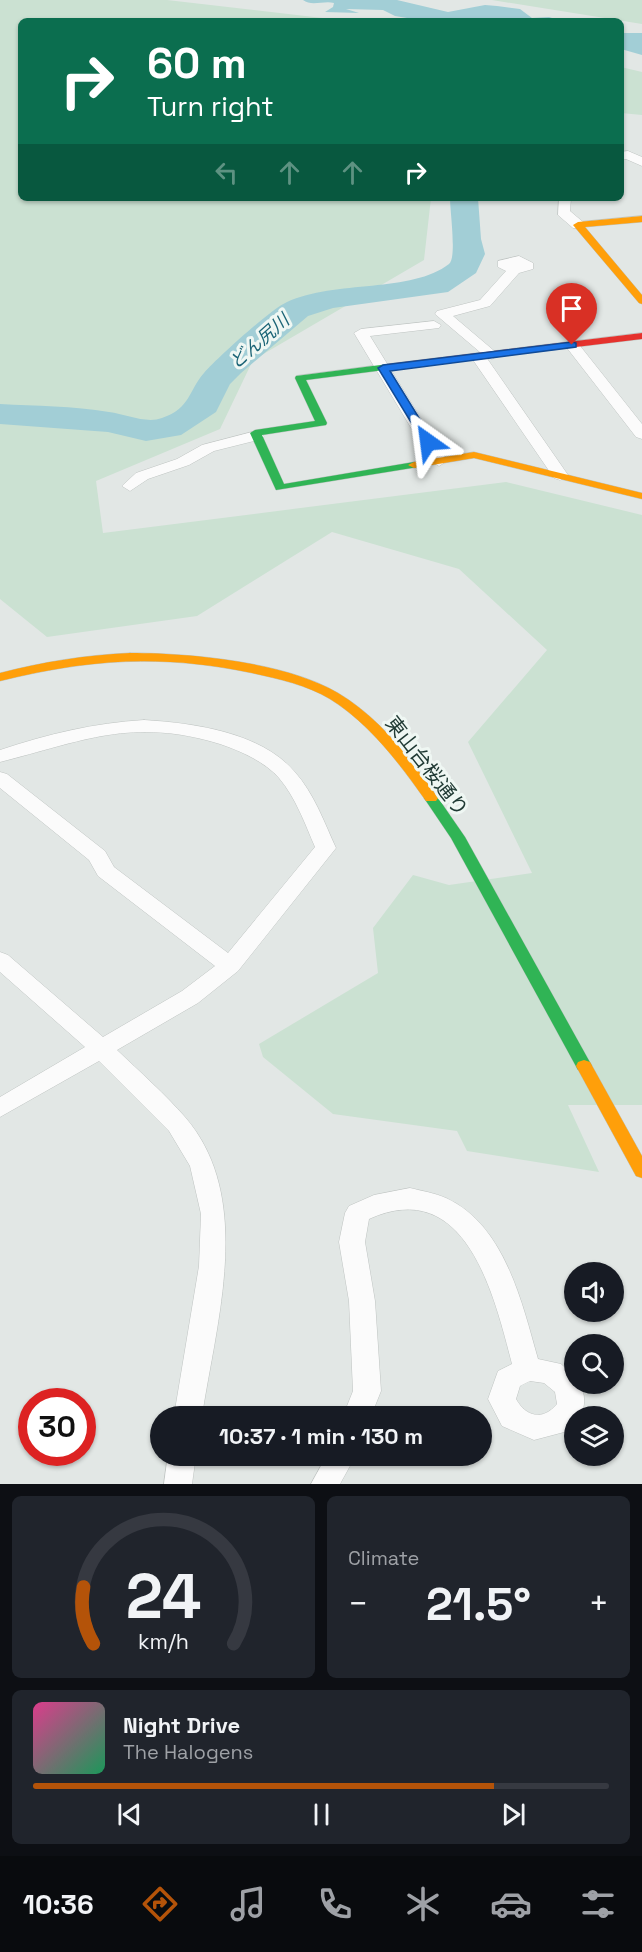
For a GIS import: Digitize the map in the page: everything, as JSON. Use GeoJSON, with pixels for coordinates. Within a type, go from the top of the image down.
{"type":"FeatureCollection","features":[{"type":"Feature","properties":{"kind":"street"},"geometry":{"type":"LineString","coordinates":[[624,156],[628,155],[642,162]]}},
{"type":"Feature","properties":{"kind":"street"},"geometry":{"type":"LineString","coordinates":[[565,201],[563,212],[578,225],[642,301]]}},
{"type":"Feature","properties":{"kind":"street"},"geometry":{"type":"LineString","coordinates":[[578,225],[642,219]]}},
{"type":"Feature","properties":{"kind":"street"},"geometry":{"type":"LineString","coordinates":[[514,270],[485,303],[442,314],[485,356],[560,475]]}},
{"type":"Feature","properties":{"kind":"street"},"geometry":{"type":"LineString","coordinates":[[434,325],[361,333],[439,461]]}},
{"type":"Feature","properties":{"kind":"street"},"geometry":{"type":"LineString","coordinates":[[130,486],[142,476],[183,462],[208,448],[256,436],[255,433],[322,423],[300,378],[642,336]]}},
{"type":"Feature","properties":{"kind":"street"},"geometry":{"type":"LineString","coordinates":[[572,345],[642,434]]}},
{"type":"Feature","properties":{"kind":"street"},"geometry":{"type":"LineString","coordinates":[[256,436],[280,488],[474,455],[642,496]]}},
{"type":"Feature","properties":{"kind":"street","name":"東山台桜通り"},"geometry":{"type":"LineString","coordinates":[[0,677],[26,668],[102,656],[168,656],[252,668],[299,682],[339,699],[381,733],[424,786],[458,837],[642,1171]]}},
{"type":"Feature","properties":{"kind":"street"},"geometry":{"type":"LineString","coordinates":[[0,756],[73,733],[112,726],[159,724],[204,731],[248,748],[287,774],[309,810],[326,848],[230,966],[190,997],[104,1050],[0,1108]]}},
{"type":"Feature","properties":{"kind":"street"},"geometry":{"type":"LineString","coordinates":[[0,778],[98,855],[105,871],[230,966]]}},
{"type":"Feature","properties":{"kind":"street"},"geometry":{"type":"LineString","coordinates":[[0,960],[104,1050],[178,1125],[201,1165],[214,1214],[212,1266],[190,1406]]}},
{"type":"Feature","properties":{"kind":"street"},"geometry":{"type":"LineString","coordinates":[[361,1406],[367,1391],[362,1301],[352,1242],[358,1213],[384,1201],[410,1198],[444,1207],[478,1238],[507,1298],[527,1369]]}},
{"type":"Feature","properties":{"kind":"street"},"geometry":{"type":"LineString","coordinates":[[178,1484],[180,1466]]}},
{"type":"Feature","properties":{"kind":"street"},"geometry":{"type":"LineString","coordinates":[[325,1484],[336,1466]]}},
{"type":"Feature","properties":{"kind":"green space"},"geometry":{"type":"Polygon","coordinates":[[[0,0],[167,0],[322,18],[18,18],[18,201],[431,201],[424,260],[253,360],[220,429],[96,481],[103,533],[506,482],[642,515],[642,1105],[568,1105],[599,1172],[467,1151],[457,1131],[333,1114],[263,1057],[259,1044],[378,973],[373,928],[413,875],[449,885],[532,873],[468,742],[547,650],[459,569],[332,532],[197,616],[47,637],[0,599],[0,0]]]}},
{"type":"Feature","properties":{"kind":"green space"},"geometry":{"type":"Polygon","coordinates":[[[492,0],[642,0],[642,24],[624,21],[624,18],[604,18],[492,0]]]}},
{"type":"Feature","properties":{"kind":"green space"},"geometry":{"type":"Polygon","coordinates":[[[624,68],[642,72],[642,115],[624,113],[624,68]]]}},
{"type":"Feature","properties":{"kind":"water"},"geometry":{"type":"Polygon","coordinates":[[[303,0],[397,0],[448,12],[485,5],[520,9],[532,18],[407,18],[395,16],[383,10],[346,9],[359,13],[325,12],[333,7],[334,3],[303,0]]]}},
{"type":"Feature","properties":{"kind":"water"},"geometry":{"type":"Polygon","coordinates":[[[624,33],[642,33],[642,55],[624,50],[624,33]]]}},
{"type":"Feature","properties":{"kind":"waterway","name":"どん尻川"},"geometry":{"type":"LineString","coordinates":[[0,414],[108,422],[146,430],[169,428],[188,418],[204,405],[215,381],[229,366],[297,309],[329,299],[437,285],[465,267],[470,254],[466,239],[464,201]]}},
{"type":"Feature","properties":{"kind":"traffic: fast"},"geometry":{"type":"LineString","coordinates":[[388,367],[300,378],[322,423],[255,433],[280,488],[414,465]]}},
{"type":"Feature","properties":{"kind":"traffic: fast"},"geometry":{"type":"LineString","coordinates":[[431,798],[458,837],[584,1066]]}},
{"type":"Feature","properties":{"kind":"traffic: slow"},"geometry":{"type":"LineString","coordinates":[[642,219],[578,225],[642,301]]}},
{"type":"Feature","properties":{"kind":"traffic: slow"},"geometry":{"type":"LineString","coordinates":[[414,465],[474,455],[642,496]]}},
{"type":"Feature","properties":{"kind":"traffic: slow"},"geometry":{"type":"LineString","coordinates":[[0,677],[65,662],[130,656],[195,659],[289,678],[326,691],[349,706],[399,755],[431,798]]}},
{"type":"Feature","properties":{"kind":"traffic: slow"},"geometry":{"type":"LineString","coordinates":[[584,1066],[642,1171]]}},
{"type":"Feature","properties":{"kind":"traffic: jam"},"geometry":{"type":"LineString","coordinates":[[388,367],[642,336]]}},
{"type":"Feature","properties":{"kind":"route"},"geometry":{"type":"LineString","coordinates":[[428,442],[383,368],[572,345]]}}]}
